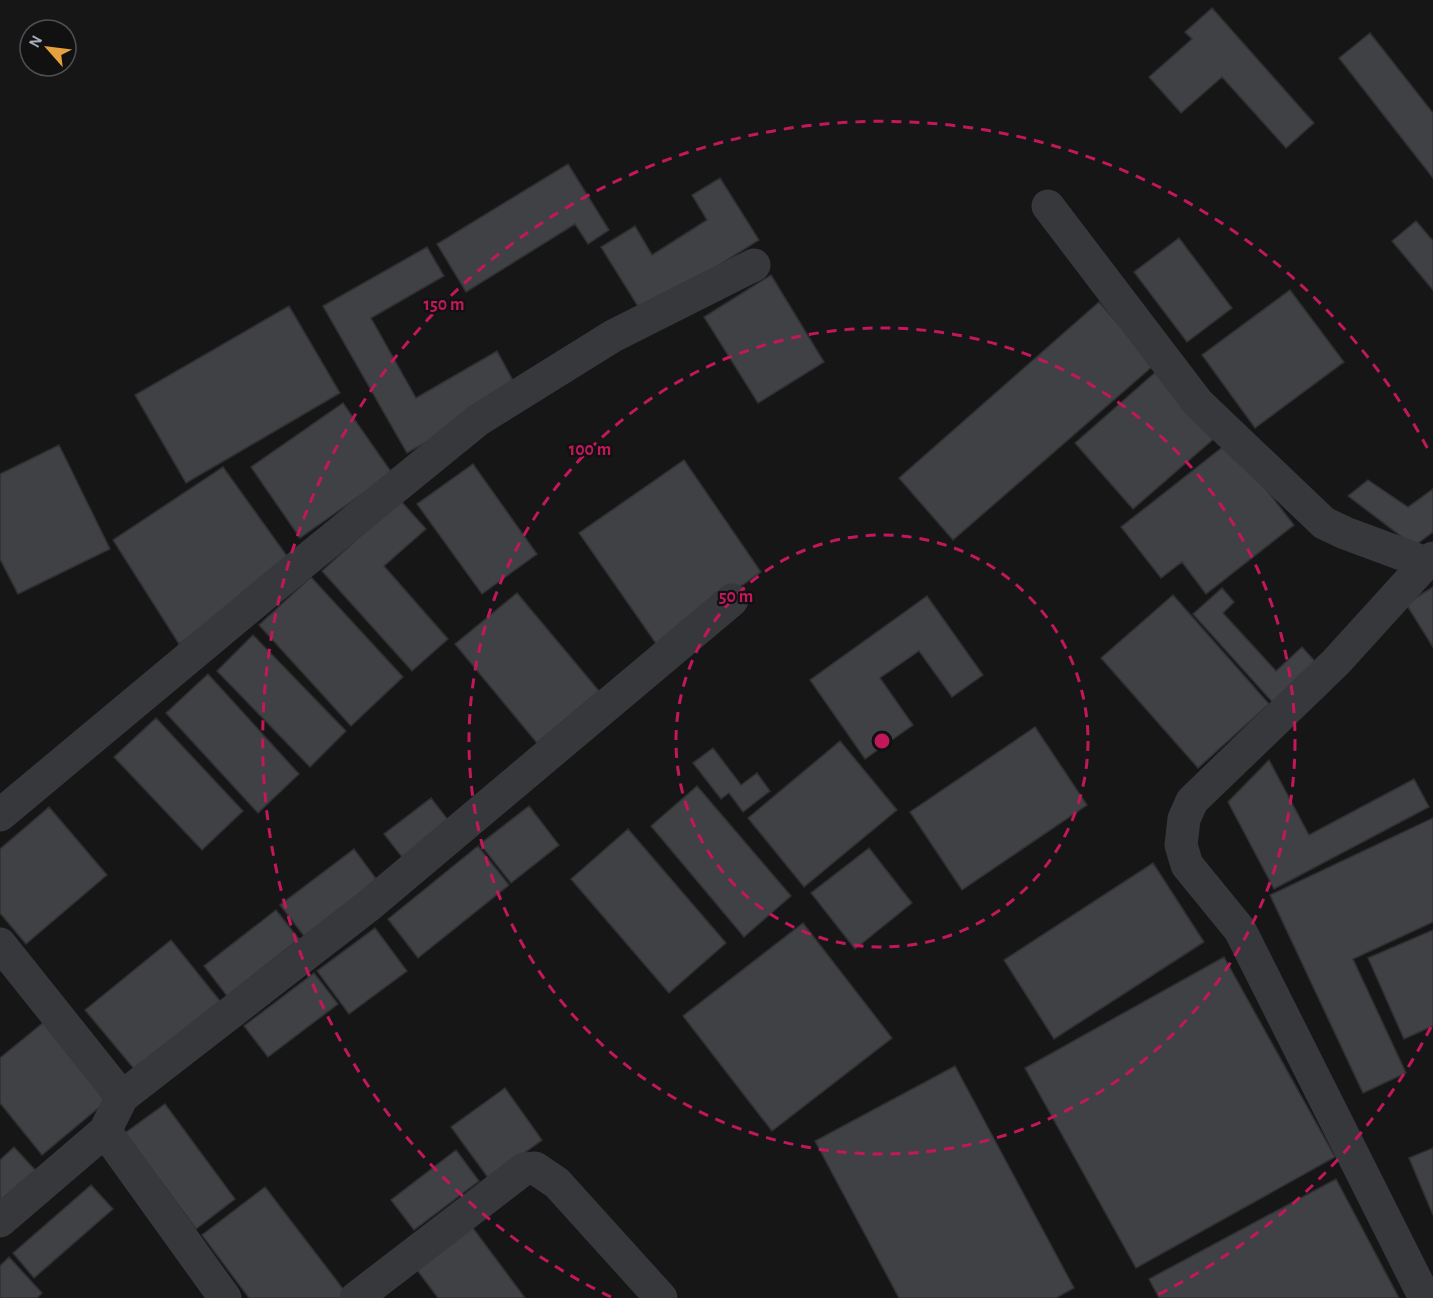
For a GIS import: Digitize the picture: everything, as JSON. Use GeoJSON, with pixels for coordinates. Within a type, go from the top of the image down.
{"type":"FeatureCollection","features":[{"type":"Feature","properties":{"kind":"street"},"geometry":{"type":"LineString","coordinates":[[1048,206],[1198,403],[1324,523],[1345,533],[1430,560],[1336,662],[1192,801],[1184,819],[1181,845],[1187,865],[1240,930],[1425,1298]]}},
{"type":"Feature","properties":{"kind":"street"},"geometry":{"type":"LineString","coordinates":[[0,814],[478,420],[613,336],[754,265]]}},
{"type":"Feature","properties":{"kind":"street"},"geometry":{"type":"LineString","coordinates":[[0,1221],[105,1131],[122,1096],[367,907],[732,600]]}},
{"type":"Feature","properties":{"kind":"street"},"geometry":{"type":"LineString","coordinates":[[0,944],[122,1096]]}},
{"type":"Feature","properties":{"kind":"street"},"geometry":{"type":"LineString","coordinates":[[105,1131],[225,1298]]}},
{"type":"Feature","properties":{"kind":"street"},"geometry":{"type":"LineString","coordinates":[[356,1298],[524,1169],[535,1168],[557,1183],[661,1298]]}},
{"type":"Feature","properties":{"kind":"building"},"geometry":{"type":"Polygon","coordinates":[[[1212,8],[1314,123],[1286,148],[1222,77],[1181,113],[1149,77],[1192,39],[1185,32],[1212,8]]]}},
{"type":"Feature","properties":{"kind":"building"},"geometry":{"type":"Polygon","coordinates":[[[1370,33],[1433,113],[1433,178],[1339,58],[1370,33]]]}},
{"type":"Feature","properties":{"kind":"building"},"geometry":{"type":"Polygon","coordinates":[[[568,164],[609,230],[588,244],[575,224],[466,292],[437,244],[568,164]]]}},
{"type":"Feature","properties":{"kind":"building"},"geometry":{"type":"Polygon","coordinates":[[[720,178],[759,240],[642,313],[601,247],[635,226],[652,255],[707,220],[692,195],[720,178]]]}},
{"type":"Feature","properties":{"kind":"building"},"geometry":{"type":"Polygon","coordinates":[[[1416,221],[1433,241],[1433,290],[1392,241],[1416,221]]]}},
{"type":"Feature","properties":{"kind":"building"},"geometry":{"type":"Polygon","coordinates":[[[1179,238],[1232,308],[1187,342],[1134,272],[1179,238]]]}},
{"type":"Feature","properties":{"kind":"building"},"geometry":{"type":"Polygon","coordinates":[[[427,247],[444,276],[371,318],[416,398],[497,351],[518,390],[407,453],[323,306],[427,247]]]}},
{"type":"Feature","properties":{"kind":"building"},"geometry":{"type":"Polygon","coordinates":[[[771,275],[824,362],[758,403],[704,317],[771,275]]]}},
{"type":"Feature","properties":{"kind":"building"},"geometry":{"type":"Polygon","coordinates":[[[1290,290],[1344,362],[1255,428],[1202,355],[1290,290]]]}},
{"type":"Feature","properties":{"kind":"building"},"geometry":{"type":"Polygon","coordinates":[[[1099,302],[1154,365],[953,540],[899,478],[1099,302]]]}},
{"type":"Feature","properties":{"kind":"building"},"geometry":{"type":"Polygon","coordinates":[[[289,306],[340,393],[186,483],[135,395],[289,306]]]}},
{"type":"Feature","properties":{"kind":"building"},"geometry":{"type":"Polygon","coordinates":[[[1159,369],[1217,436],[1133,509],[1075,443],[1159,369]]]}},
{"type":"Feature","properties":{"kind":"building"},"geometry":{"type":"Polygon","coordinates":[[[343,403],[392,473],[300,538],[251,467],[343,403]]]}},
{"type":"Feature","properties":{"kind":"building"},"geometry":{"type":"Polygon","coordinates":[[[1229,442],[1294,525],[1206,594],[1182,562],[1161,578],[1121,527],[1229,442]]]}},
{"type":"Feature","properties":{"kind":"building"},"geometry":{"type":"Polygon","coordinates":[[[59,445],[110,549],[18,594],[0,559],[0,474],[59,445]]]}},
{"type":"Feature","properties":{"kind":"building"},"geometry":{"type":"Polygon","coordinates":[[[684,460],[761,572],[657,645],[579,533],[684,460]]]}},
{"type":"Feature","properties":{"kind":"building"},"geometry":{"type":"Polygon","coordinates":[[[473,464],[537,554],[482,594],[417,504],[473,464]]]}},
{"type":"Feature","properties":{"kind":"building"},"geometry":{"type":"Polygon","coordinates":[[[223,467],[292,563],[179,644],[113,540],[223,467]]]}},
{"type":"Feature","properties":{"kind":"building"},"geometry":{"type":"Polygon","coordinates":[[[1368,480],[1408,507],[1433,489],[1433,532],[1414,546],[1348,496],[1368,480]]]}},
{"type":"Feature","properties":{"kind":"building"},"geometry":{"type":"Polygon","coordinates":[[[400,500],[426,529],[384,566],[448,639],[412,671],[322,571],[400,500]]]}},
{"type":"Feature","properties":{"kind":"building"},"geometry":{"type":"Polygon","coordinates":[[[311,577],[403,677],[351,726],[259,625],[311,577]]]}},
{"type":"Feature","properties":{"kind":"building"},"geometry":{"type":"Polygon","coordinates":[[[1433,587],[1433,647],[1406,604],[1433,587]]]}},
{"type":"Feature","properties":{"kind":"building"},"geometry":{"type":"Polygon","coordinates":[[[1222,588],[1234,602],[1223,613],[1276,671],[1302,647],[1320,667],[1276,706],[1193,614],[1222,588]]]}},
{"type":"Feature","properties":{"kind":"building"},"geometry":{"type":"Polygon","coordinates":[[[517,593],[599,691],[537,743],[455,644],[517,593]]]}},
{"type":"Feature","properties":{"kind":"building"},"geometry":{"type":"Polygon","coordinates":[[[1173,595],[1269,704],[1198,768],[1101,658],[1173,595]]]}},
{"type":"Feature","properties":{"kind":"building"},"geometry":{"type":"Polygon","coordinates":[[[927,596],[983,675],[952,697],[919,651],[880,678],[913,725],[865,759],[810,680],[927,596]]]}},
{"type":"Feature","properties":{"kind":"building"},"geometry":{"type":"Polygon","coordinates":[[[253,635],[346,731],[310,767],[217,671],[253,635]]]}},
{"type":"Feature","properties":{"kind":"building"},"geometry":{"type":"Polygon","coordinates":[[[208,674],[299,774],[258,813],[166,713],[208,674]]]}},
{"type":"Feature","properties":{"kind":"building"},"geometry":{"type":"Polygon","coordinates":[[[156,718],[243,811],[202,850],[114,757],[156,718]]]}},
{"type":"Feature","properties":{"kind":"building"},"geometry":{"type":"Polygon","coordinates":[[[1035,727],[1087,805],[962,890],[910,812],[1035,727]]]}},
{"type":"Feature","properties":{"kind":"building"},"geometry":{"type":"Polygon","coordinates":[[[840,741],[897,810],[804,887],[748,818],[840,741]]]}},
{"type":"Feature","properties":{"kind":"building"},"geometry":{"type":"Polygon","coordinates":[[[713,748],[741,785],[757,773],[770,791],[743,812],[729,793],[721,799],[693,763],[713,748]]]}},
{"type":"Feature","properties":{"kind":"building"},"geometry":{"type":"Polygon","coordinates":[[[1269,760],[1309,835],[1414,779],[1429,807],[1274,889],[1228,802],[1269,760]]]}},
{"type":"Feature","properties":{"kind":"building"},"geometry":{"type":"Polygon","coordinates":[[[697,786],[791,896],[744,937],[651,826],[697,786]]]}},
{"type":"Feature","properties":{"kind":"building"},"geometry":{"type":"Polygon","coordinates":[[[431,798],[449,821],[402,857],[384,834],[431,798]]]}},
{"type":"Feature","properties":{"kind":"building"},"geometry":{"type":"Polygon","coordinates":[[[529,806],[559,845],[511,883],[480,844],[529,806]]]}},
{"type":"Feature","properties":{"kind":"building"},"geometry":{"type":"Polygon","coordinates":[[[49,807],[107,875],[26,944],[0,913],[0,849],[49,807]]]}},
{"type":"Feature","properties":{"kind":"building"},"geometry":{"type":"Polygon","coordinates":[[[1433,818],[1433,922],[1353,959],[1406,1073],[1363,1093],[1270,895],[1433,818]]]}},
{"type":"Feature","properties":{"kind":"building"},"geometry":{"type":"Polygon","coordinates":[[[628,829],[726,943],[669,993],[571,879],[628,829]]]}},
{"type":"Feature","properties":{"kind":"building"},"geometry":{"type":"Polygon","coordinates":[[[478,846],[509,885],[418,958],[388,919],[478,846]]]}},
{"type":"Feature","properties":{"kind":"building"},"geometry":{"type":"Polygon","coordinates":[[[869,848],[912,903],[855,949],[811,893],[869,848]]]}},
{"type":"Feature","properties":{"kind":"building"},"geometry":{"type":"Polygon","coordinates":[[[354,849],[377,880],[304,936],[280,905],[354,849]]]}},
{"type":"Feature","properties":{"kind":"building"},"geometry":{"type":"Polygon","coordinates":[[[1153,863],[1204,942],[1054,1039],[1004,960],[1153,863]]]}},
{"type":"Feature","properties":{"kind":"building"},"geometry":{"type":"Polygon","coordinates":[[[276,910],[299,939],[227,996],[204,966],[276,910]]]}},
{"type":"Feature","properties":{"kind":"building"},"geometry":{"type":"Polygon","coordinates":[[[803,923],[892,1038],[772,1131],[683,1016],[803,923]]]}},
{"type":"Feature","properties":{"kind":"building"},"geometry":{"type":"Polygon","coordinates":[[[375,928],[407,971],[349,1014],[317,971],[375,928]]]}},
{"type":"Feature","properties":{"kind":"building"},"geometry":{"type":"Polygon","coordinates":[[[1433,930],[1433,1026],[1404,1039],[1368,958],[1433,930]]]}},
{"type":"Feature","properties":{"kind":"building"},"geometry":{"type":"Polygon","coordinates":[[[171,940],[220,1001],[135,1070],[85,1010],[171,940]]]}},
{"type":"Feature","properties":{"kind":"building"},"geometry":{"type":"Polygon","coordinates":[[[1224,957],[1335,1157],[1136,1268],[1025,1068],[1224,957]]]}},
{"type":"Feature","properties":{"kind":"building"},"geometry":{"type":"Polygon","coordinates":[[[314,973],[338,1004],[268,1057],[244,1026],[314,973]]]}},
{"type":"Feature","properties":{"kind":"building"},"geometry":{"type":"Polygon","coordinates":[[[44,1022],[108,1100],[42,1155],[0,1103],[0,1058],[44,1022]]]}},
{"type":"Feature","properties":{"kind":"building"},"geometry":{"type":"Polygon","coordinates":[[[955,1066],[1074,1288],[1056,1298],[899,1298],[815,1141],[955,1066]]]}},
{"type":"Feature","properties":{"kind":"building"},"geometry":{"type":"Polygon","coordinates":[[[505,1088],[542,1140],[489,1179],[451,1127],[505,1088]]]}},
{"type":"Feature","properties":{"kind":"building"},"geometry":{"type":"Polygon","coordinates":[[[165,1104],[235,1199],[196,1229],[125,1133],[165,1104]]]}},
{"type":"Feature","properties":{"kind":"building"},"geometry":{"type":"Polygon","coordinates":[[[14,1147],[37,1172],[0,1206],[0,1160],[14,1147]]]}},
{"type":"Feature","properties":{"kind":"building"},"geometry":{"type":"Polygon","coordinates":[[[1433,1148],[1433,1215],[1409,1158],[1433,1148]]]}},
{"type":"Feature","properties":{"kind":"building"},"geometry":{"type":"Polygon","coordinates":[[[456,1150],[479,1181],[414,1230],[391,1200],[456,1150]]]}},
{"type":"Feature","properties":{"kind":"building"},"geometry":{"type":"Polygon","coordinates":[[[1336,1179],[1399,1298],[1159,1298],[1149,1279],[1336,1179]]]}},
{"type":"Feature","properties":{"kind":"building"},"geometry":{"type":"Polygon","coordinates":[[[91,1185],[113,1209],[34,1278],[13,1253],[91,1185]]]}},
{"type":"Feature","properties":{"kind":"building"},"geometry":{"type":"Polygon","coordinates":[[[265,1187],[347,1294],[342,1298],[249,1298],[202,1235],[265,1187]]]}},
{"type":"Feature","properties":{"kind":"building"},"geometry":{"type":"Polygon","coordinates":[[[470,1224],[525,1298],[438,1298],[414,1266],[470,1224]]]}},
{"type":"Feature","properties":{"kind":"building"},"geometry":{"type":"Polygon","coordinates":[[[9,1257],[42,1293],[37,1298],[0,1298],[0,1266],[9,1257]]]}}]}
